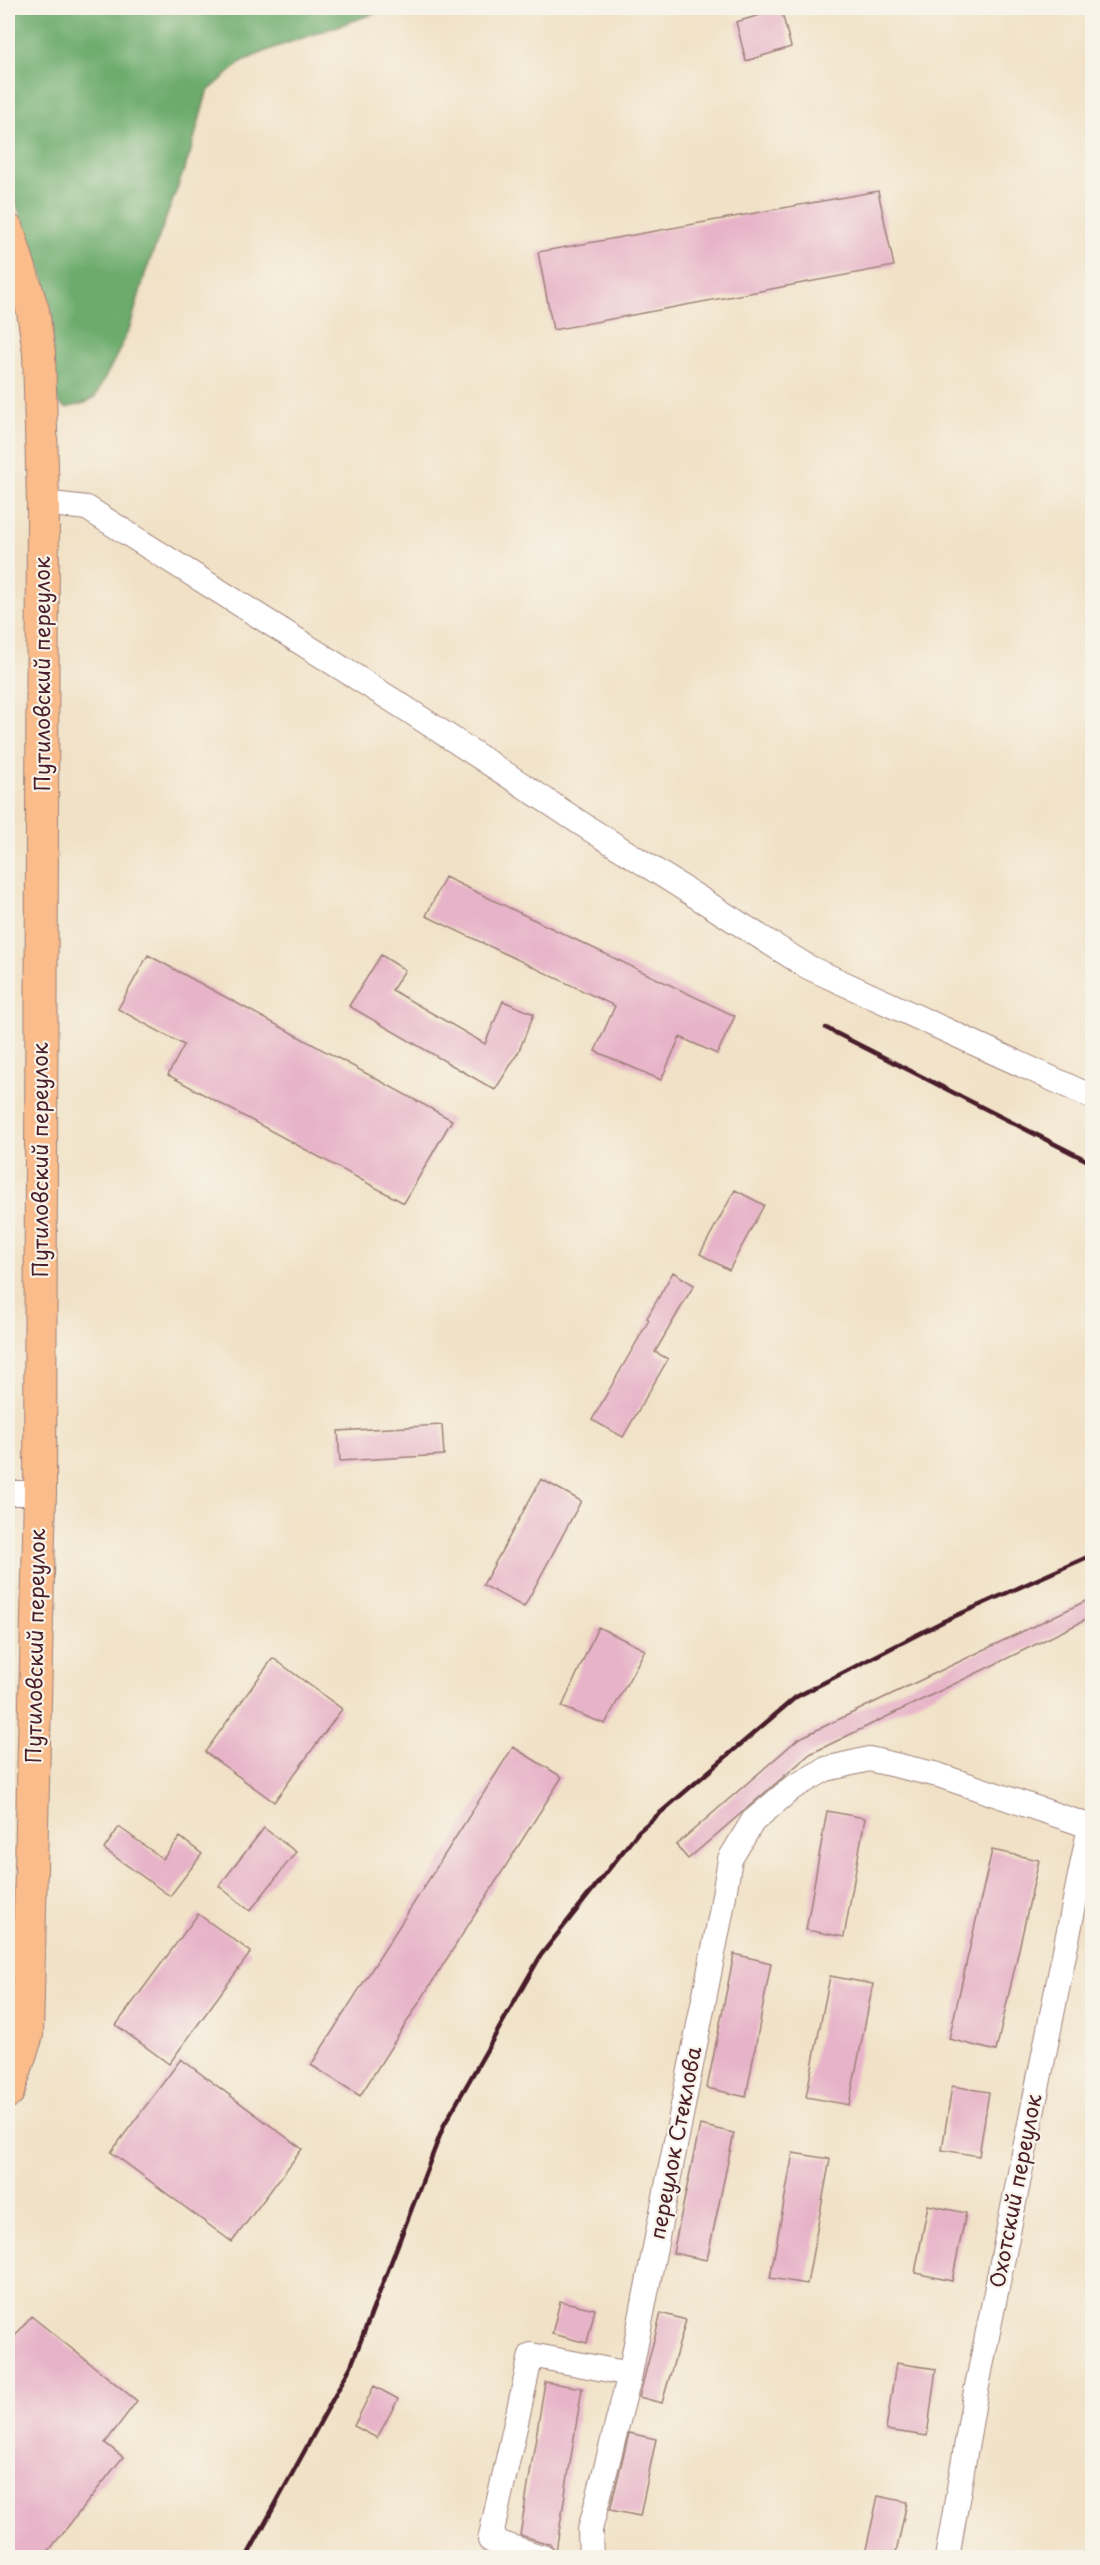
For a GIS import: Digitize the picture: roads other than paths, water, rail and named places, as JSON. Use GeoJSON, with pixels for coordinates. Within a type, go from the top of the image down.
{"type":"FeatureCollection","features":[{"type":"Feature","properties":{"kind":"main road","name":"Путиловский переулок"},"geometry":{"type":"LineString","coordinates":[[8,230],[33,311],[39,353],[43,503],[40,1493],[27,2035],[8,2092]]}},
{"type":"Feature","properties":{"kind":"street"},"geometry":{"type":"LineString","coordinates":[[43,503],[87,508],[405,708],[588,828],[808,967],[1092,1097]]}},
{"type":"Feature","properties":{"kind":"street"},"geometry":{"type":"LineString","coordinates":[[8,1493],[40,1493]]}},
{"type":"Feature","properties":{"kind":"street","name":"переулок Стеклова"},"geometry":{"type":"LineString","coordinates":[[591,2558],[590,2530],[630,2373],[722,1913],[730,1859],[753,1821],[792,1788],[826,1769],[869,1760],[938,1775],[1091,1827]]}},
{"type":"Feature","properties":{"kind":"street","name":"Охотский переулок"},"geometry":{"type":"LineString","coordinates":[[947,2558],[976,2389],[1091,1827]]}},
{"type":"Feature","properties":{"kind":"street"},"geometry":{"type":"LineString","coordinates":[[544,2558],[490,2540],[531,2355],[630,2373]]}},
{"type":"Feature","properties":{"kind":"railway"},"geometry":{"type":"LineString","coordinates":[[826,1028],[1092,1163]]}},
{"type":"Feature","properties":{"kind":"railway"},"geometry":{"type":"LineString","coordinates":[[246,2558],[351,2366],[444,2125],[541,1955],[639,1831],[796,1697],[944,1621],[1092,1555]]}}]}
